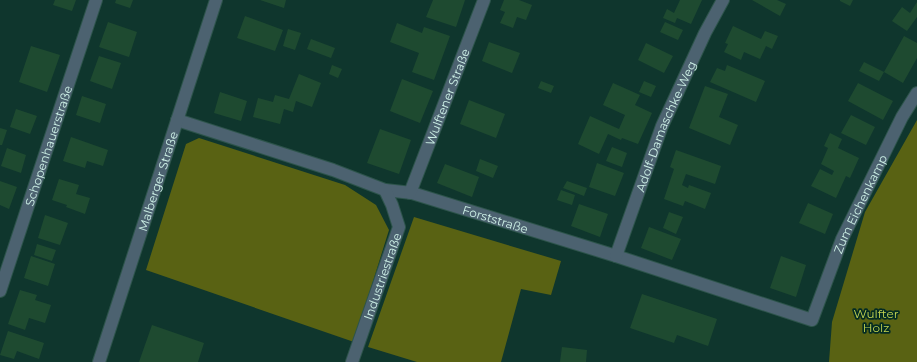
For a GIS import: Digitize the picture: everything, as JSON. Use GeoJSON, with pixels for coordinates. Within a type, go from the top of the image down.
{"type":"FeatureCollection","features":[{"type":"Feature","properties":{"kind":"street","name":"Schopenhauerstraße"},"geometry":{"type":"LineString","coordinates":[[0,292],[96,0]]}},
{"type":"Feature","properties":{"kind":"street","name":"Malberger Straße"},"geometry":{"type":"LineString","coordinates":[[99,362],[216,0]]}},
{"type":"Feature","properties":{"kind":"street","name":"Wulftener Straße"},"geometry":{"type":"LineString","coordinates":[[410,193],[484,0]]}},
{"type":"Feature","properties":{"kind":"street","name":"Adolf-Damaschke-Weg"},"geometry":{"type":"LineString","coordinates":[[616,256],[662,126],[705,33],[723,0]]}},
{"type":"Feature","properties":{"kind":"street","name":"Zum Eichenkamp"},"geometry":{"type":"LineString","coordinates":[[812,320],[842,239],[902,117],[917,93]]}},
{"type":"Feature","properties":{"kind":"street","name":"Forststraße"},"geometry":{"type":"LineString","coordinates":[[177,120],[333,170],[385,190],[410,193],[616,256],[812,320]]}},
{"type":"Feature","properties":{"kind":"street","name":"Industriestraße"},"geometry":{"type":"LineString","coordinates":[[352,362],[399,227],[392,205],[385,190]]}},
{"type":"Feature","properties":{"kind":"green space","name":"Wulfter Holz"},"geometry":{"type":"Polygon","coordinates":[[[917,120],[917,362],[829,362],[832,322],[865,212],[917,120]]]}},
{"type":"Feature","properties":{"kind":"green space"},"geometry":{"type":"Polygon","coordinates":[[[199,138],[345,185],[376,205],[389,230],[354,342],[146,270],[186,144],[199,138]]]}},
{"type":"Feature","properties":{"kind":"green space"},"geometry":{"type":"Polygon","coordinates":[[[414,217],[561,261],[551,295],[521,289],[501,362],[417,362],[368,347],[414,217]]]}},
{"type":"Feature","properties":{"kind":"building"},"geometry":{"type":"Polygon","coordinates":[[[55,0],[76,0],[72,11],[53,5],[55,0]]]}},
{"type":"Feature","properties":{"kind":"building"},"geometry":{"type":"Polygon","coordinates":[[[116,0],[133,0],[130,8],[115,3],[116,0]]]}},
{"type":"Feature","properties":{"kind":"building"},"geometry":{"type":"Polygon","coordinates":[[[260,0],[286,0],[284,8],[260,0]]]}},
{"type":"Feature","properties":{"kind":"building"},"geometry":{"type":"Polygon","coordinates":[[[433,0],[465,0],[456,27],[426,17],[433,0]]]}},
{"type":"Feature","properties":{"kind":"building"},"geometry":{"type":"Polygon","coordinates":[[[504,0],[519,0],[532,5],[526,20],[517,17],[513,28],[500,23],[505,12],[500,10],[504,0]]]}},
{"type":"Feature","properties":{"kind":"building"},"geometry":{"type":"Polygon","coordinates":[[[680,0],[702,0],[691,24],[677,18],[675,23],[663,18],[667,9],[674,13],[680,0]]]}},
{"type":"Feature","properties":{"kind":"building"},"geometry":{"type":"Polygon","coordinates":[[[752,0],[777,0],[786,4],[780,16],[752,0]]]}},
{"type":"Feature","properties":{"kind":"building"},"geometry":{"type":"Polygon","coordinates":[[[840,0],[853,0],[850,6],[840,0]]]}},
{"type":"Feature","properties":{"kind":"building"},"geometry":{"type":"Polygon","coordinates":[[[917,2],[917,17],[907,31],[892,21],[902,7],[910,13],[917,2]]]}},
{"type":"Feature","properties":{"kind":"building"},"geometry":{"type":"Polygon","coordinates":[[[245,16],[283,30],[275,51],[237,38],[245,16]]]}},
{"type":"Feature","properties":{"kind":"building"},"geometry":{"type":"Polygon","coordinates":[[[108,22],[137,32],[129,57],[99,47],[108,22]]]}},
{"type":"Feature","properties":{"kind":"building"},"geometry":{"type":"Polygon","coordinates":[[[665,22],[683,30],[678,40],[660,32],[665,22]]]}},
{"type":"Feature","properties":{"kind":"building"},"geometry":{"type":"Polygon","coordinates":[[[397,23],[422,33],[424,27],[450,36],[434,80],[412,72],[419,53],[390,42],[397,23]]]}},
{"type":"Feature","properties":{"kind":"building"},"geometry":{"type":"Polygon","coordinates":[[[733,26],[761,39],[765,31],[778,36],[772,49],[766,46],[760,59],[744,52],[741,60],[724,52],[728,44],[725,43],[733,26]]]}},
{"type":"Feature","properties":{"kind":"building"},"geometry":{"type":"Polygon","coordinates":[[[288,29],[301,33],[295,50],[283,46],[288,29]]]}},
{"type":"Feature","properties":{"kind":"building"},"geometry":{"type":"Polygon","coordinates":[[[904,36],[917,43],[917,58],[903,83],[884,72],[904,36]]]}},
{"type":"Feature","properties":{"kind":"building"},"geometry":{"type":"Polygon","coordinates":[[[311,39],[335,48],[331,58],[307,49],[311,39]]]}},
{"type":"Feature","properties":{"kind":"building"},"geometry":{"type":"Polygon","coordinates":[[[489,42],[520,53],[512,73],[482,61],[489,42]]]}},
{"type":"Feature","properties":{"kind":"building"},"geometry":{"type":"Polygon","coordinates":[[[646,43],[673,56],[664,73],[638,60],[646,43]]]}},
{"type":"Feature","properties":{"kind":"building"},"geometry":{"type":"Polygon","coordinates":[[[31,46],[60,55],[47,92],[19,82],[31,46]]]}},
{"type":"Feature","properties":{"kind":"building"},"geometry":{"type":"Polygon","coordinates":[[[99,56],[121,63],[112,89],[90,81],[99,56]]]}},
{"type":"Feature","properties":{"kind":"building"},"geometry":{"type":"Polygon","coordinates":[[[864,62],[884,72],[879,81],[859,71],[864,62]]]}},
{"type":"Feature","properties":{"kind":"building"},"geometry":{"type":"Polygon","coordinates":[[[332,65],[342,69],[338,78],[329,74],[332,65]]]}},
{"type":"Feature","properties":{"kind":"building"},"geometry":{"type":"Polygon","coordinates":[[[727,65],[765,81],[756,102],[710,82],[717,68],[725,71],[727,65]]]}},
{"type":"Feature","properties":{"kind":"building"},"geometry":{"type":"Polygon","coordinates":[[[299,74],[321,83],[312,107],[296,101],[293,112],[284,109],[280,124],[253,117],[258,98],[273,102],[275,95],[289,99],[299,74]]]}},
{"type":"Feature","properties":{"kind":"building"},"geometry":{"type":"Polygon","coordinates":[[[402,79],[433,91],[420,123],[390,111],[402,79]]]}},
{"type":"Feature","properties":{"kind":"building"},"geometry":{"type":"Polygon","coordinates":[[[541,81],[554,86],[551,93],[538,88],[541,81]]]}},
{"type":"Feature","properties":{"kind":"building"},"geometry":{"type":"Polygon","coordinates":[[[644,81],[656,86],[651,97],[639,92],[644,81]]]}},
{"type":"Feature","properties":{"kind":"building"},"geometry":{"type":"Polygon","coordinates":[[[613,83],[640,95],[635,105],[652,113],[638,144],[622,138],[621,140],[608,134],[599,154],[578,144],[590,116],[619,129],[625,115],[603,105],[613,83]]]}},
{"type":"Feature","properties":{"kind":"building"},"geometry":{"type":"Polygon","coordinates":[[[858,83],[893,101],[883,120],[848,101],[858,83]]]}},
{"type":"Feature","properties":{"kind":"building"},"geometry":{"type":"Polygon","coordinates":[[[705,86],[728,94],[719,117],[738,125],[730,145],[689,128],[705,86]]]}},
{"type":"Feature","properties":{"kind":"building"},"geometry":{"type":"Polygon","coordinates":[[[220,92],[247,101],[241,121],[214,113],[220,92]]]}},
{"type":"Feature","properties":{"kind":"building"},"geometry":{"type":"Polygon","coordinates":[[[82,96],[106,104],[100,123],[76,115],[82,96]]]}},
{"type":"Feature","properties":{"kind":"building"},"geometry":{"type":"Polygon","coordinates":[[[469,100],[505,114],[496,138],[460,124],[469,100]]]}},
{"type":"Feature","properties":{"kind":"building"},"geometry":{"type":"Polygon","coordinates":[[[16,109],[37,116],[30,134],[10,127],[16,109]]]}},
{"type":"Feature","properties":{"kind":"building"},"geometry":{"type":"Polygon","coordinates":[[[851,115],[875,127],[866,145],[841,133],[851,115]]]}},
{"type":"Feature","properties":{"kind":"building"},"geometry":{"type":"Polygon","coordinates":[[[0,128],[7,130],[2,145],[0,145],[0,128]]]}},
{"type":"Feature","properties":{"kind":"building"},"geometry":{"type":"Polygon","coordinates":[[[380,129],[411,140],[399,174],[367,163],[380,129]]]}},
{"type":"Feature","properties":{"kind":"building"},"geometry":{"type":"Polygon","coordinates":[[[830,133],[842,139],[838,148],[859,158],[850,178],[846,176],[836,198],[811,186],[820,169],[832,175],[834,171],[821,164],[828,148],[824,146],[830,133]]]}},
{"type":"Feature","properties":{"kind":"building"},"geometry":{"type":"Polygon","coordinates":[[[71,137],[108,150],[103,166],[87,161],[85,168],[63,161],[71,137]]]}},
{"type":"Feature","properties":{"kind":"building"},"geometry":{"type":"Polygon","coordinates":[[[612,147],[627,153],[622,167],[606,161],[612,147]]]}},
{"type":"Feature","properties":{"kind":"building"},"geometry":{"type":"Polygon","coordinates":[[[7,148],[26,155],[21,173],[1,166],[7,148]]]}},
{"type":"Feature","properties":{"kind":"building"},"geometry":{"type":"Polygon","coordinates":[[[676,150],[721,166],[715,184],[686,174],[682,185],[688,188],[689,185],[711,193],[705,209],[685,201],[683,206],[664,199],[674,169],[670,167],[676,150]]]}},
{"type":"Feature","properties":{"kind":"building"},"geometry":{"type":"Polygon","coordinates":[[[480,159],[498,166],[493,178],[476,171],[480,159]]]}},
{"type":"Feature","properties":{"kind":"building"},"geometry":{"type":"Polygon","coordinates":[[[597,163],[624,173],[615,196],[589,187],[597,163]]]}},
{"type":"Feature","properties":{"kind":"building"},"geometry":{"type":"Polygon","coordinates":[[[445,164],[479,177],[472,197],[437,183],[445,164]]]}},
{"type":"Feature","properties":{"kind":"building"},"geometry":{"type":"Polygon","coordinates":[[[59,179],[79,185],[76,194],[90,198],[85,214],[66,207],[67,205],[52,200],[59,179]]]}},
{"type":"Feature","properties":{"kind":"building"},"geometry":{"type":"Polygon","coordinates":[[[0,181],[17,187],[9,209],[0,205],[0,181]]]}},
{"type":"Feature","properties":{"kind":"building"},"geometry":{"type":"Polygon","coordinates":[[[567,181],[587,188],[584,196],[563,188],[567,181]]]}},
{"type":"Feature","properties":{"kind":"building"},"geometry":{"type":"Polygon","coordinates":[[[561,190],[575,195],[572,205],[557,200],[561,190]]]}},
{"type":"Feature","properties":{"kind":"building"},"geometry":{"type":"Polygon","coordinates":[[[808,203],[833,214],[825,234],[799,223],[808,203]]]}},
{"type":"Feature","properties":{"kind":"building"},"geometry":{"type":"Polygon","coordinates":[[[579,204],[608,214],[600,237],[571,226],[579,204]]]}},
{"type":"Feature","properties":{"kind":"building"},"geometry":{"type":"Polygon","coordinates":[[[669,212],[683,217],[676,234],[663,228],[669,212]]]}},
{"type":"Feature","properties":{"kind":"building"},"geometry":{"type":"Polygon","coordinates":[[[45,215],[68,223],[60,245],[38,238],[45,215]]]}},
{"type":"Feature","properties":{"kind":"building"},"geometry":{"type":"Polygon","coordinates":[[[649,227],[681,239],[672,260],[641,248],[649,227]]]}},
{"type":"Feature","properties":{"kind":"building"},"geometry":{"type":"Polygon","coordinates":[[[37,244],[56,250],[52,261],[34,255],[37,244]]]}},
{"type":"Feature","properties":{"kind":"building"},"geometry":{"type":"Polygon","coordinates":[[[31,256],[55,264],[48,286],[24,278],[31,256]]]}},
{"type":"Feature","properties":{"kind":"building"},"geometry":{"type":"Polygon","coordinates":[[[781,256],[806,265],[796,297],[770,288],[781,256]]]}},
{"type":"Feature","properties":{"kind":"building"},"geometry":{"type":"Polygon","coordinates":[[[20,290],[37,295],[35,300],[51,305],[45,323],[29,318],[25,330],[8,324],[20,290]]]}},
{"type":"Feature","properties":{"kind":"building"},"geometry":{"type":"Polygon","coordinates":[[[642,294],[717,319],[708,346],[677,335],[674,343],[630,328],[642,294]]]}},
{"type":"Feature","properties":{"kind":"building"},"geometry":{"type":"Polygon","coordinates":[[[152,325],[204,343],[198,362],[139,362],[152,325]]]}},
{"type":"Feature","properties":{"kind":"building"},"geometry":{"type":"Polygon","coordinates":[[[8,331],[44,343],[39,359],[17,351],[14,359],[0,355],[8,331]]]}},
{"type":"Feature","properties":{"kind":"building"},"geometry":{"type":"Polygon","coordinates":[[[562,347],[587,350],[586,362],[560,362],[562,347]]]}}]}
